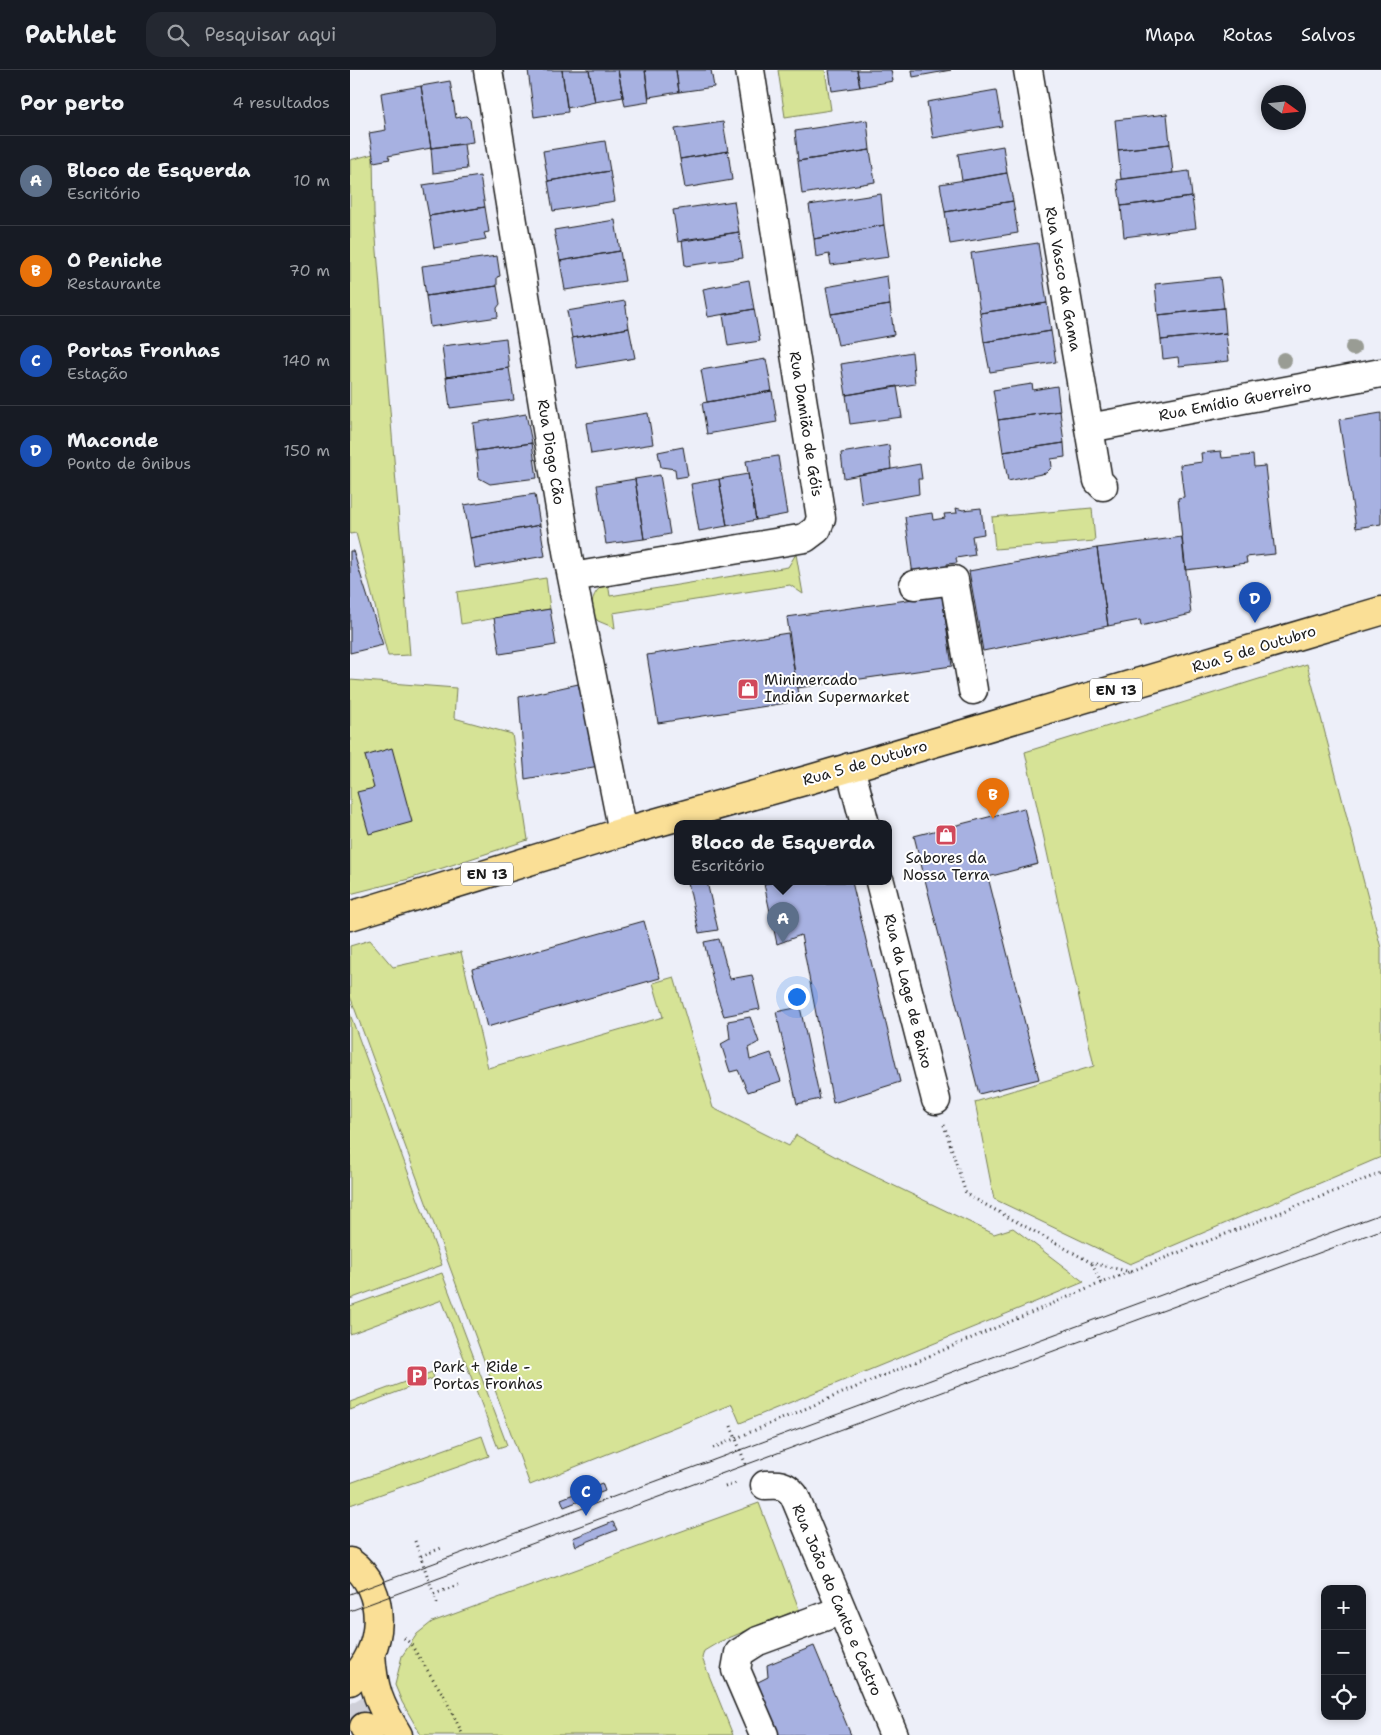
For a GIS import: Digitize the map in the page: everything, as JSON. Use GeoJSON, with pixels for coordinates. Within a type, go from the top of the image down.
{"type":"FeatureCollection","features":[{"type":"Feature","properties":{"kind":"main road","name":"Rua 5 de Outubro"},"geometry":{"type":"LineString","coordinates":[[350,916],[623,832],[1381,611]]}},
{"type":"Feature","properties":{"kind":"main road"},"geometry":{"type":"LineString","coordinates":[[350,1562],[370,1587],[376,1601],[378,1620],[372,1653],[364,1666],[350,1681]]}},
{"type":"Feature","properties":{"kind":"main road"},"geometry":{"type":"LineString","coordinates":[[372,1653],[373,1681],[381,1707],[398,1735]]}},
{"type":"Feature","properties":{"kind":"street","name":"Rua Diogo Cão"},"geometry":{"type":"LineString","coordinates":[[488,70],[572,577],[623,832]]}},
{"type":"Feature","properties":{"kind":"street","name":"Rua Damião de Góis"},"geometry":{"type":"LineString","coordinates":[[572,577],[805,538],[817,529],[821,518],[750,70]]}},
{"type":"Feature","properties":{"kind":"street","name":"Rua Vasco da Gama"},"geometry":{"type":"LineString","coordinates":[[1028,70],[1098,481],[1103,486]]}},
{"type":"Feature","properties":{"kind":"street","name":"Rua Emídio Guerreiro"},"geometry":{"type":"LineString","coordinates":[[1089,428],[1381,373]]}},
{"type":"Feature","properties":{"kind":"street"},"geometry":{"type":"LineString","coordinates":[[914,585],[954,580],[973,690]]}},
{"type":"Feature","properties":{"kind":"street"},"geometry":{"type":"LineString","coordinates":[[850,767],[864,820]]}},
{"type":"Feature","properties":{"kind":"street","name":"Rua da Lage de Baixo"},"geometry":{"type":"LineString","coordinates":[[881,885],[936,1100]]}},
{"type":"Feature","properties":{"kind":"street","name":"Rua João do Canto e Castro"},"geometry":{"type":"LineString","coordinates":[[757,1478],[786,1486],[794,1495],[894,1735]]}},
{"type":"Feature","properties":{"kind":"street"},"geometry":{"type":"LineString","coordinates":[[764,1735],[736,1670],[739,1653],[758,1641],[842,1610]]}},
{"type":"Feature","properties":{"kind":"path"},"geometry":{"type":"LineString","coordinates":[[936,1100],[966,1194],[1092,1263],[1132,1272]]}},
{"type":"Feature","properties":{"kind":"path"},"geometry":{"type":"LineString","coordinates":[[713,1448],[736,1440],[1101,1283],[1381,1173]]}},
{"type":"Feature","properties":{"kind":"path"},"geometry":{"type":"LineString","coordinates":[[1092,1263],[1101,1283]]}},
{"type":"Feature","properties":{"kind":"path"},"geometry":{"type":"LineString","coordinates":[[731,1426],[736,1440],[757,1478]]}},
{"type":"Feature","properties":{"kind":"path"},"geometry":{"type":"LineString","coordinates":[[415,1541],[438,1606]]}},
{"type":"Feature","properties":{"kind":"path"},"geometry":{"type":"LineString","coordinates":[[421,1556],[444,1547]]}},
{"type":"Feature","properties":{"kind":"path"},"geometry":{"type":"LineString","coordinates":[[434,1594],[458,1585]]}},
{"type":"Feature","properties":{"kind":"path"},"geometry":{"type":"LineString","coordinates":[[400,1635],[410,1643],[444,1696],[463,1735]]}},
{"type":"Feature","properties":{"kind":"green space"},"geometry":{"type":"Polygon","coordinates":[[[778,70],[825,70],[831,110],[785,117],[778,70]]]}},
{"type":"Feature","properties":{"kind":"green space"},"geometry":{"type":"Polygon","coordinates":[[[373,154],[374,214],[410,655],[388,656],[356,533],[350,534],[350,160],[373,154]]]}},
{"type":"Feature","properties":{"kind":"green space"},"geometry":{"type":"Polygon","coordinates":[[[1092,508],[1095,541],[995,549],[992,517],[1092,508]]]}},
{"type":"Feature","properties":{"kind":"green space"},"geometry":{"type":"Polygon","coordinates":[[[796,554],[803,594],[790,585],[613,613],[615,628],[598,621],[591,613],[595,594],[608,582],[610,596],[788,567],[796,554]]]}},
{"type":"Feature","properties":{"kind":"green space"},"geometry":{"type":"Polygon","coordinates":[[[546,578],[550,609],[461,624],[457,592],[546,578]]]}},
{"type":"Feature","properties":{"kind":"green space"},"geometry":{"type":"Polygon","coordinates":[[[1307,664],[1381,948],[1381,1157],[1130,1264],[994,1199],[975,1102],[1094,1066],[1025,752],[1307,664]]]}},
{"type":"Feature","properties":{"kind":"green space"},"geometry":{"type":"Polygon","coordinates":[[[350,680],[456,688],[454,718],[512,734],[528,840],[409,879],[350,894],[350,680]]]}},
{"type":"Feature","properties":{"kind":"green space"},"geometry":{"type":"Polygon","coordinates":[[[370,940],[393,967],[461,952],[488,1068],[663,1017],[653,983],[674,977],[713,1108],[789,1146],[796,1135],[845,1162],[994,1234],[1013,1228],[1084,1282],[740,1423],[732,1404],[530,1485],[350,996],[350,946],[370,940]]]}},
{"type":"Feature","properties":{"kind":"green space"},"geometry":{"type":"Polygon","coordinates":[[[350,1014],[442,1265],[350,1299],[350,1014]]]}},
{"type":"Feature","properties":{"kind":"green space"},"geometry":{"type":"Polygon","coordinates":[[[442,1273],[507,1445],[498,1448],[442,1300],[350,1334],[350,1306],[442,1273]]]}},
{"type":"Feature","properties":{"kind":"green space"},"geometry":{"type":"Polygon","coordinates":[[[432,1372],[434,1378],[350,1410],[350,1402],[432,1372]]]}},
{"type":"Feature","properties":{"kind":"green space"},"geometry":{"type":"Polygon","coordinates":[[[482,1436],[489,1456],[350,1505],[350,1483],[482,1436]]]}},
{"type":"Feature","properties":{"kind":"green space"},"geometry":{"type":"Polygon","coordinates":[[[759,1503],[799,1609],[719,1642],[704,1651],[702,1658],[733,1735],[421,1735],[402,1702],[395,1685],[402,1656],[417,1634],[432,1622],[759,1503]]]}},
{"type":"Feature","properties":{"kind":"building"},"geometry":{"type":"Polygon","coordinates":[[[528,70],[562,70],[568,112],[534,117],[528,70]]]}},
{"type":"Feature","properties":{"kind":"building"},"geometry":{"type":"Polygon","coordinates":[[[562,70],[589,70],[595,102],[567,108],[562,70]]]}},
{"type":"Feature","properties":{"kind":"building"},"geometry":{"type":"Polygon","coordinates":[[[589,70],[618,70],[623,97],[595,102],[589,70]]]}},
{"type":"Feature","properties":{"kind":"building"},"geometry":{"type":"Polygon","coordinates":[[[618,70],[645,70],[649,102],[625,106],[618,70]]]}},
{"type":"Feature","properties":{"kind":"building"},"geometry":{"type":"Polygon","coordinates":[[[645,70],[676,70],[679,92],[649,97],[645,70]]]}},
{"type":"Feature","properties":{"kind":"building"},"geometry":{"type":"Polygon","coordinates":[[[676,70],[711,70],[714,87],[679,92],[676,70]]]}},
{"type":"Feature","properties":{"kind":"building"},"geometry":{"type":"Polygon","coordinates":[[[829,70],[857,70],[860,87],[832,91],[829,70]]]}},
{"type":"Feature","properties":{"kind":"building"},"geometry":{"type":"Polygon","coordinates":[[[857,70],[891,70],[893,81],[860,87],[857,70]]]}},
{"type":"Feature","properties":{"kind":"building"},"geometry":{"type":"Polygon","coordinates":[[[912,70],[951,70],[913,77],[912,70]]]}},
{"type":"Feature","properties":{"kind":"building"},"geometry":{"type":"Polygon","coordinates":[[[450,81],[456,118],[466,116],[470,120],[473,142],[431,148],[421,86],[450,81]]]}},
{"type":"Feature","properties":{"kind":"building"},"geometry":{"type":"Polygon","coordinates":[[[421,86],[431,148],[388,156],[390,159],[374,162],[369,133],[386,130],[381,93],[421,86]]]}},
{"type":"Feature","properties":{"kind":"building"},"geometry":{"type":"Polygon","coordinates":[[[996,90],[1002,126],[933,138],[927,102],[996,90]]]}},
{"type":"Feature","properties":{"kind":"building"},"geometry":{"type":"Polygon","coordinates":[[[1167,114],[1170,144],[1118,150],[1115,120],[1167,114]]]}},
{"type":"Feature","properties":{"kind":"building"},"geometry":{"type":"Polygon","coordinates":[[[867,120],[870,150],[798,161],[795,131],[867,120]]]}},
{"type":"Feature","properties":{"kind":"building"},"geometry":{"type":"Polygon","coordinates":[[[723,122],[728,151],[680,159],[675,129],[723,122]]]}},
{"type":"Feature","properties":{"kind":"building"},"geometry":{"type":"Polygon","coordinates":[[[605,141],[610,171],[548,181],[543,151],[605,141]]]}},
{"type":"Feature","properties":{"kind":"building"},"geometry":{"type":"Polygon","coordinates":[[[464,144],[467,169],[433,173],[431,148],[464,144]]]}},
{"type":"Feature","properties":{"kind":"building"},"geometry":{"type":"Polygon","coordinates":[[[1170,144],[1173,173],[1121,179],[1118,150],[1170,144]]]}},
{"type":"Feature","properties":{"kind":"building"},"geometry":{"type":"Polygon","coordinates":[[[1003,146],[1007,173],[962,181],[958,154],[1003,146]]]}},
{"type":"Feature","properties":{"kind":"building"},"geometry":{"type":"Polygon","coordinates":[[[870,150],[875,182],[802,194],[798,161],[870,150]]]}},
{"type":"Feature","properties":{"kind":"building"},"geometry":{"type":"Polygon","coordinates":[[[728,151],[732,180],[685,188],[680,159],[728,151]]]}},
{"type":"Feature","properties":{"kind":"building"},"geometry":{"type":"Polygon","coordinates":[[[610,171],[615,201],[553,211],[548,181],[610,171]]]}},
{"type":"Feature","properties":{"kind":"building"},"geometry":{"type":"Polygon","coordinates":[[[1189,171],[1192,197],[1121,206],[1117,180],[1189,171]]]}},
{"type":"Feature","properties":{"kind":"building"},"geometry":{"type":"Polygon","coordinates":[[[1007,173],[1013,201],[945,212],[940,184],[1007,173]]]}},
{"type":"Feature","properties":{"kind":"building"},"geometry":{"type":"Polygon","coordinates":[[[480,176],[485,207],[429,216],[423,185],[480,176]]]}},
{"type":"Feature","properties":{"kind":"building"},"geometry":{"type":"Polygon","coordinates":[[[881,194],[884,225],[814,239],[809,205],[881,194]]]}},
{"type":"Feature","properties":{"kind":"building"},"geometry":{"type":"Polygon","coordinates":[[[1192,197],[1196,228],[1124,237],[1121,206],[1192,197]]]}},
{"type":"Feature","properties":{"kind":"building"},"geometry":{"type":"Polygon","coordinates":[[[734,201],[739,232],[678,242],[673,210],[734,201]]]}},
{"type":"Feature","properties":{"kind":"building"},"geometry":{"type":"Polygon","coordinates":[[[1013,201],[1018,233],[950,244],[945,212],[1013,201]]]}},
{"type":"Feature","properties":{"kind":"building"},"geometry":{"type":"Polygon","coordinates":[[[485,207],[489,232],[484,233],[486,239],[434,248],[429,216],[485,207]]]}},
{"type":"Feature","properties":{"kind":"building"},"geometry":{"type":"Polygon","coordinates":[[[615,220],[620,251],[560,261],[554,230],[615,220]]]}},
{"type":"Feature","properties":{"kind":"building"},"geometry":{"type":"Polygon","coordinates":[[[884,225],[889,257],[831,265],[829,254],[816,257],[814,239],[884,225]]]}},
{"type":"Feature","properties":{"kind":"building"},"geometry":{"type":"Polygon","coordinates":[[[739,232],[743,258],[685,266],[682,240],[739,232]]]}},
{"type":"Feature","properties":{"kind":"building"},"geometry":{"type":"Polygon","coordinates":[[[1038,243],[1047,303],[980,313],[971,253],[1038,243]]]}},
{"type":"Feature","properties":{"kind":"building"},"geometry":{"type":"Polygon","coordinates":[[[620,251],[625,281],[565,290],[560,261],[620,251]]]}},
{"type":"Feature","properties":{"kind":"building"},"geometry":{"type":"Polygon","coordinates":[[[497,256],[500,276],[497,277],[497,286],[426,296],[422,266],[497,256]]]}},
{"type":"Feature","properties":{"kind":"building"},"geometry":{"type":"Polygon","coordinates":[[[887,276],[890,305],[831,314],[826,287],[887,276]]]}},
{"type":"Feature","properties":{"kind":"building"},"geometry":{"type":"Polygon","coordinates":[[[1220,277],[1224,308],[1158,315],[1155,284],[1220,277]]]}},
{"type":"Feature","properties":{"kind":"building"},"geometry":{"type":"Polygon","coordinates":[[[749,280],[754,309],[708,317],[703,289],[749,280]]]}},
{"type":"Feature","properties":{"kind":"building"},"geometry":{"type":"Polygon","coordinates":[[[497,286],[500,304],[497,308],[498,317],[430,327],[426,296],[497,286]]]}},
{"type":"Feature","properties":{"kind":"building"},"geometry":{"type":"Polygon","coordinates":[[[625,301],[629,328],[572,338],[567,311],[625,301]]]}},
{"type":"Feature","properties":{"kind":"building"},"geometry":{"type":"Polygon","coordinates":[[[1047,303],[1051,331],[984,342],[980,313],[1047,303]]]}},
{"type":"Feature","properties":{"kind":"building"},"geometry":{"type":"Polygon","coordinates":[[[890,305],[894,335],[838,345],[831,314],[890,305]]]}},
{"type":"Feature","properties":{"kind":"building"},"geometry":{"type":"Polygon","coordinates":[[[1224,308],[1226,333],[1161,340],[1158,315],[1224,308]]]}},
{"type":"Feature","properties":{"kind":"building"},"geometry":{"type":"Polygon","coordinates":[[[754,309],[760,341],[728,346],[723,315],[754,309]]]}},
{"type":"Feature","properties":{"kind":"building"},"geometry":{"type":"Polygon","coordinates":[[[629,328],[635,358],[577,368],[572,338],[629,328]]]}},
{"type":"Feature","properties":{"kind":"building"},"geometry":{"type":"Polygon","coordinates":[[[1051,331],[1056,362],[990,372],[984,342],[1051,331]]]}},
{"type":"Feature","properties":{"kind":"building"},"geometry":{"type":"Polygon","coordinates":[[[1226,333],[1229,361],[1179,366],[1178,357],[1163,359],[1161,340],[1226,333]]]}},
{"type":"Feature","properties":{"kind":"building"},"geometry":{"type":"Polygon","coordinates":[[[506,338],[509,368],[446,377],[442,346],[506,338]]]}},
{"type":"Feature","properties":{"kind":"building"},"geometry":{"type":"Polygon","coordinates":[[[912,352],[915,384],[846,395],[841,364],[912,352]]]}},
{"type":"Feature","properties":{"kind":"building"},"geometry":{"type":"Polygon","coordinates":[[[766,359],[772,391],[707,402],[701,370],[766,359]]]}},
{"type":"Feature","properties":{"kind":"building"},"geometry":{"type":"Polygon","coordinates":[[[509,368],[514,400],[450,408],[446,377],[509,368]]]}},
{"type":"Feature","properties":{"kind":"building"},"geometry":{"type":"Polygon","coordinates":[[[1032,384],[1033,390],[1057,386],[1060,411],[998,420],[993,390],[1032,384]]]}},
{"type":"Feature","properties":{"kind":"building"},"geometry":{"type":"Polygon","coordinates":[[[897,386],[902,417],[850,424],[846,395],[897,386]]]}},
{"type":"Feature","properties":{"kind":"building"},"geometry":{"type":"Polygon","coordinates":[[[772,391],[777,422],[707,434],[702,403],[772,391]]]}},
{"type":"Feature","properties":{"kind":"building"},"geometry":{"type":"Polygon","coordinates":[[[1060,411],[1064,443],[1003,452],[998,420],[1060,411]]]}},
{"type":"Feature","properties":{"kind":"building"},"geometry":{"type":"Polygon","coordinates":[[[648,413],[653,444],[591,454],[586,423],[648,413]]]}},
{"type":"Feature","properties":{"kind":"building"},"geometry":{"type":"Polygon","coordinates":[[[1381,413],[1381,524],[1356,528],[1339,420],[1381,413]]]}},
{"type":"Feature","properties":{"kind":"building"},"geometry":{"type":"Polygon","coordinates":[[[526,414],[532,443],[476,451],[473,423],[526,414]]]}},
{"type":"Feature","properties":{"kind":"building"},"geometry":{"type":"Polygon","coordinates":[[[532,443],[537,478],[490,484],[479,478],[476,451],[532,443]]]}},
{"type":"Feature","properties":{"kind":"building"},"geometry":{"type":"Polygon","coordinates":[[[1064,443],[1065,457],[1051,459],[1052,467],[1046,473],[1008,481],[1003,452],[1064,443]]]}},
{"type":"Feature","properties":{"kind":"building"},"geometry":{"type":"Polygon","coordinates":[[[889,445],[891,469],[844,478],[841,453],[889,445]]]}},
{"type":"Feature","properties":{"kind":"building"},"geometry":{"type":"Polygon","coordinates":[[[683,447],[688,476],[676,478],[675,469],[661,467],[658,452],[683,447]]]}},
{"type":"Feature","properties":{"kind":"building"},"geometry":{"type":"Polygon","coordinates":[[[1221,451],[1222,458],[1253,455],[1254,467],[1265,466],[1275,554],[1246,557],[1247,563],[1185,570],[1178,498],[1184,497],[1180,465],[1202,462],[1201,453],[1221,451]]]}},
{"type":"Feature","properties":{"kind":"building"},"geometry":{"type":"Polygon","coordinates":[[[778,456],[787,514],[756,520],[746,461],[778,456]]]}},
{"type":"Feature","properties":{"kind":"building"},"geometry":{"type":"Polygon","coordinates":[[[920,464],[922,479],[918,479],[919,494],[862,504],[858,475],[920,464]]]}},
{"type":"Feature","properties":{"kind":"building"},"geometry":{"type":"Polygon","coordinates":[[[748,474],[756,520],[727,526],[719,479],[748,474]]]}},
{"type":"Feature","properties":{"kind":"building"},"geometry":{"type":"Polygon","coordinates":[[[660,475],[670,534],[644,539],[635,479],[660,475]]]}},
{"type":"Feature","properties":{"kind":"building"},"geometry":{"type":"Polygon","coordinates":[[[635,479],[644,539],[606,544],[597,485],[635,479]]]}},
{"type":"Feature","properties":{"kind":"building"},"geometry":{"type":"Polygon","coordinates":[[[719,479],[727,526],[699,531],[691,484],[719,479]]]}},
{"type":"Feature","properties":{"kind":"building"},"geometry":{"type":"Polygon","coordinates":[[[535,494],[540,525],[470,538],[464,505],[535,494]]]}},
{"type":"Feature","properties":{"kind":"building"},"geometry":{"type":"Polygon","coordinates":[[[956,508],[963,510],[981,508],[984,534],[972,536],[975,555],[956,558],[957,563],[947,564],[948,570],[913,575],[905,517],[932,513],[933,520],[945,518],[944,514],[957,513],[956,508]]]}},
{"type":"Feature","properties":{"kind":"building"},"geometry":{"type":"Polygon","coordinates":[[[540,525],[545,556],[475,568],[470,538],[540,525]]]}},
{"type":"Feature","properties":{"kind":"building"},"geometry":{"type":"Polygon","coordinates":[[[1182,537],[1191,614],[1141,626],[1140,620],[1108,626],[1097,548],[1182,537]]]}},
{"type":"Feature","properties":{"kind":"building"},"geometry":{"type":"Polygon","coordinates":[[[1097,548],[1108,626],[983,651],[969,571],[1097,548]]]}},
{"type":"Feature","properties":{"kind":"building"},"geometry":{"type":"Polygon","coordinates":[[[350,551],[353,551],[383,645],[350,653],[350,551]]]}},
{"type":"Feature","properties":{"kind":"building"},"geometry":{"type":"Polygon","coordinates":[[[942,595],[952,666],[797,688],[787,617],[942,595]]]}},
{"type":"Feature","properties":{"kind":"building"},"geometry":{"type":"Polygon","coordinates":[[[550,609],[556,645],[500,654],[494,618],[550,609]]]}},
{"type":"Feature","properties":{"kind":"building"},"geometry":{"type":"Polygon","coordinates":[[[788,633],[799,701],[658,723],[647,655],[788,633]]]}},
{"type":"Feature","properties":{"kind":"building"},"geometry":{"type":"Polygon","coordinates":[[[583,683],[599,766],[525,779],[519,697],[583,683]]]}},
{"type":"Feature","properties":{"kind":"building"},"geometry":{"type":"Polygon","coordinates":[[[392,748],[412,822],[369,834],[357,792],[374,788],[365,756],[392,748]]]}},
{"type":"Feature","properties":{"kind":"building"},"geometry":{"type":"Polygon","coordinates":[[[1024,808],[1038,864],[988,877],[1039,1079],[979,1094],[914,836],[1024,808]]]}},
{"type":"Feature","properties":{"kind":"building"},"geometry":{"type":"Polygon","coordinates":[[[689,885],[708,885],[718,930],[699,933],[689,885]]]}},
{"type":"Feature","properties":{"kind":"building"},"geometry":{"type":"Polygon","coordinates":[[[764,885],[853,885],[900,1082],[833,1103],[801,935],[777,944],[764,885]]]}},
{"type":"Feature","properties":{"kind":"building"},"geometry":{"type":"Polygon","coordinates":[[[644,921],[660,978],[487,1027],[472,969],[644,921]]]}},
{"type":"Feature","properties":{"kind":"building"},"geometry":{"type":"Polygon","coordinates":[[[719,939],[730,979],[752,975],[760,1009],[724,1016],[716,993],[704,942],[719,939]]]}},
{"type":"Feature","properties":{"kind":"building"},"geometry":{"type":"Polygon","coordinates":[[[800,1007],[820,1099],[797,1104],[776,1012],[800,1007]]]}},
{"type":"Feature","properties":{"kind":"building"},"geometry":{"type":"Polygon","coordinates":[[[750,1017],[759,1042],[748,1048],[750,1060],[771,1053],[781,1081],[748,1092],[738,1070],[730,1072],[721,1044],[730,1039],[728,1021],[750,1017]]]}},
{"type":"Feature","properties":{"kind":"building"},"geometry":{"type":"Polygon","coordinates":[[[602,1483],[605,1491],[564,1507],[561,1499],[602,1483]]]}},
{"type":"Feature","properties":{"kind":"building"},"geometry":{"type":"Polygon","coordinates":[[[613,1522],[617,1530],[576,1546],[573,1538],[613,1522]]]}},
{"type":"Feature","properties":{"kind":"building"},"geometry":{"type":"Polygon","coordinates":[[[814,1646],[851,1735],[777,1735],[756,1683],[768,1677],[767,1665],[814,1646]]]}},
{"type":"Feature","properties":{"kind":"tunnel"},"geometry":{"type":"LineString","coordinates":[[350,1704],[364,1727]]}},
{"type":"Feature","properties":{"kind":"tram line"},"geometry":{"type":"LineString","coordinates":[[350,1594],[1381,1214]]}},
{"type":"Feature","properties":{"kind":"tram line"},"geometry":{"type":"LineString","coordinates":[[350,1611],[1381,1230]]}},
{"type":"Feature","properties":{"kind":"place","name":"Maconde"},"geometry":{"type":"Point","coordinates":[1255,623]}},
{"type":"Feature","properties":{"kind":"place","name":"Minimercado Indian Supermarket"},"geometry":{"type":"Point","coordinates":[748,689]}},
{"type":"Feature","properties":{"kind":"place","name":"O Peniche"},"geometry":{"type":"Point","coordinates":[993,819]}},
{"type":"Feature","properties":{"kind":"place","name":"Sabores da Nossa Terra"},"geometry":{"type":"Point","coordinates":[946,835]}},
{"type":"Feature","properties":{"kind":"place","name":"Bloco de Esquerda"},"geometry":{"type":"Point","coordinates":[783,943]}},
{"type":"Feature","properties":{"kind":"place","name":"Park + Ride - Portas Fronhas"},"geometry":{"type":"Point","coordinates":[417,1376]}},
{"type":"Feature","properties":{"kind":"place","name":"Portas Fronhas"},"geometry":{"type":"Point","coordinates":[586,1516]}}]}
